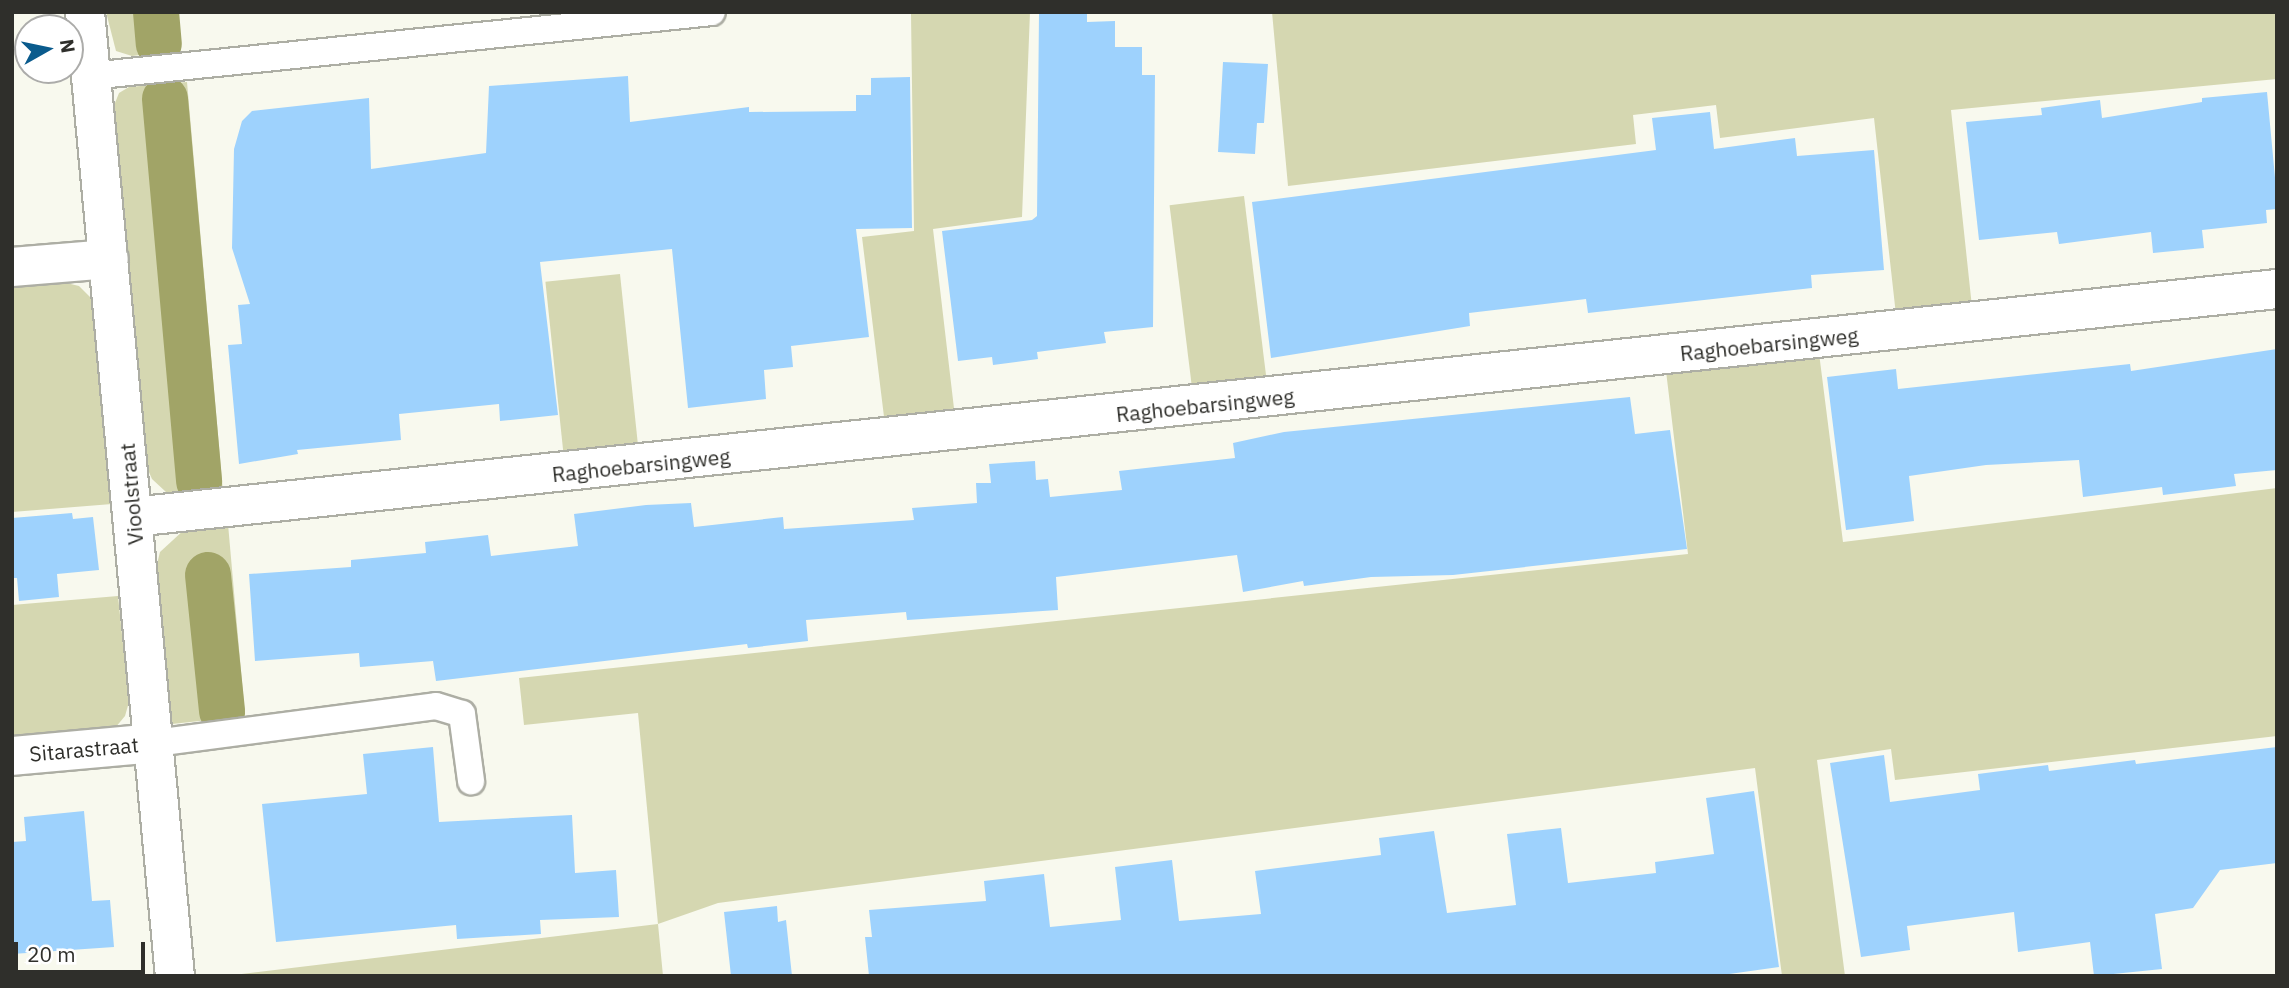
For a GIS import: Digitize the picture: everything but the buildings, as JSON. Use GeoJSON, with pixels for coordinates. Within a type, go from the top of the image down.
{"type":"FeatureCollection","features":[{"type":"Feature","properties":{"kind":"street","name":"Vioolstraat"},"geometry":{"type":"LineString","coordinates":[[85,12],[175,976]]}},
{"type":"Feature","properties":{"kind":"street"},"geometry":{"type":"LineString","coordinates":[[12,267],[109,259]]}},
{"type":"Feature","properties":{"kind":"street","name":"Raghoebarsingweg"},"geometry":{"type":"LineString","coordinates":[[133,517],[2277,289]]}},
{"type":"Feature","properties":{"kind":"street","name":"Sitarastraat"},"geometry":{"type":"LineString","coordinates":[[12,756],[155,743]]}},
{"type":"Feature","properties":{"kind":"lane"},"geometry":{"type":"LineString","coordinates":[[90,76],[712,12]]}},
{"type":"Feature","properties":{"kind":"lane"},"geometry":{"type":"LineString","coordinates":[[155,743],[436,706],[462,714],[471,781]]}},
{"type":"Feature","properties":{"kind":"green space"},"geometry":{"type":"Polygon","coordinates":[[[106,12],[168,12],[171,51],[132,56],[116,51],[106,12]]]}},
{"type":"Feature","properties":{"kind":"green space"},"geometry":{"type":"Polygon","coordinates":[[[1030,12],[1022,217],[933,229],[955,417],[885,425],[862,237],[914,231],[911,14],[1030,12]]]}},
{"type":"Feature","properties":{"kind":"green space"},"geometry":{"type":"Polygon","coordinates":[[[1272,12],[2277,12],[2277,79],[1951,110],[1972,307],[1896,315],[1874,118],[1720,138],[1716,105],[1633,115],[1636,144],[1288,186],[1272,12]]]}},
{"type":"Feature","properties":{"kind":"green space"},"geometry":{"type":"Polygon","coordinates":[[[187,82],[223,492],[183,495],[166,492],[152,479],[142,456],[113,108],[119,93],[129,87],[187,82]]]}},
{"type":"Feature","properties":{"kind":"green space"},"geometry":{"type":"Polygon","coordinates":[[[1244,196],[1267,381],[1192,390],[1170,205],[1244,196]]]}},
{"type":"Feature","properties":{"kind":"green space"},"geometry":{"type":"Polygon","coordinates":[[[620,274],[639,455],[564,463],[545,282],[620,274]]]}},
{"type":"Feature","properties":{"kind":"green space"},"geometry":{"type":"Polygon","coordinates":[[[58,281],[79,286],[93,300],[112,504],[12,512],[12,285],[58,281]]]}},
{"type":"Feature","properties":{"kind":"green space"},"geometry":{"type":"Polygon","coordinates":[[[1819,353],[1843,542],[2277,488],[2277,736],[1895,780],[1891,749],[1817,760],[1845,976],[1782,976],[1755,768],[718,903],[658,924],[638,713],[524,725],[519,678],[1688,554],[1666,371],[1819,353]]]}},
{"type":"Feature","properties":{"kind":"green space"},"geometry":{"type":"Polygon","coordinates":[[[228,524],[245,716],[172,724],[156,568],[160,552],[185,529],[228,524]]]}},
{"type":"Feature","properties":{"kind":"green space"},"geometry":{"type":"Polygon","coordinates":[[[118,596],[129,702],[125,716],[115,728],[12,741],[12,605],[118,596]]]}},
{"type":"Feature","properties":{"kind":"green space"},"geometry":{"type":"Polygon","coordinates":[[[658,924],[663,976],[225,976],[658,924]]]}},
{"type":"Feature","properties":{"kind":"waterway"},"geometry":{"type":"LineString","coordinates":[[156,12],[159,44]]}},
{"type":"Feature","properties":{"kind":"waterway"},"geometry":{"type":"LineString","coordinates":[[165,99],[199,481]]}},
{"type":"Feature","properties":{"kind":"waterway"},"geometry":{"type":"LineString","coordinates":[[208,575],[222,711]]}}]}
